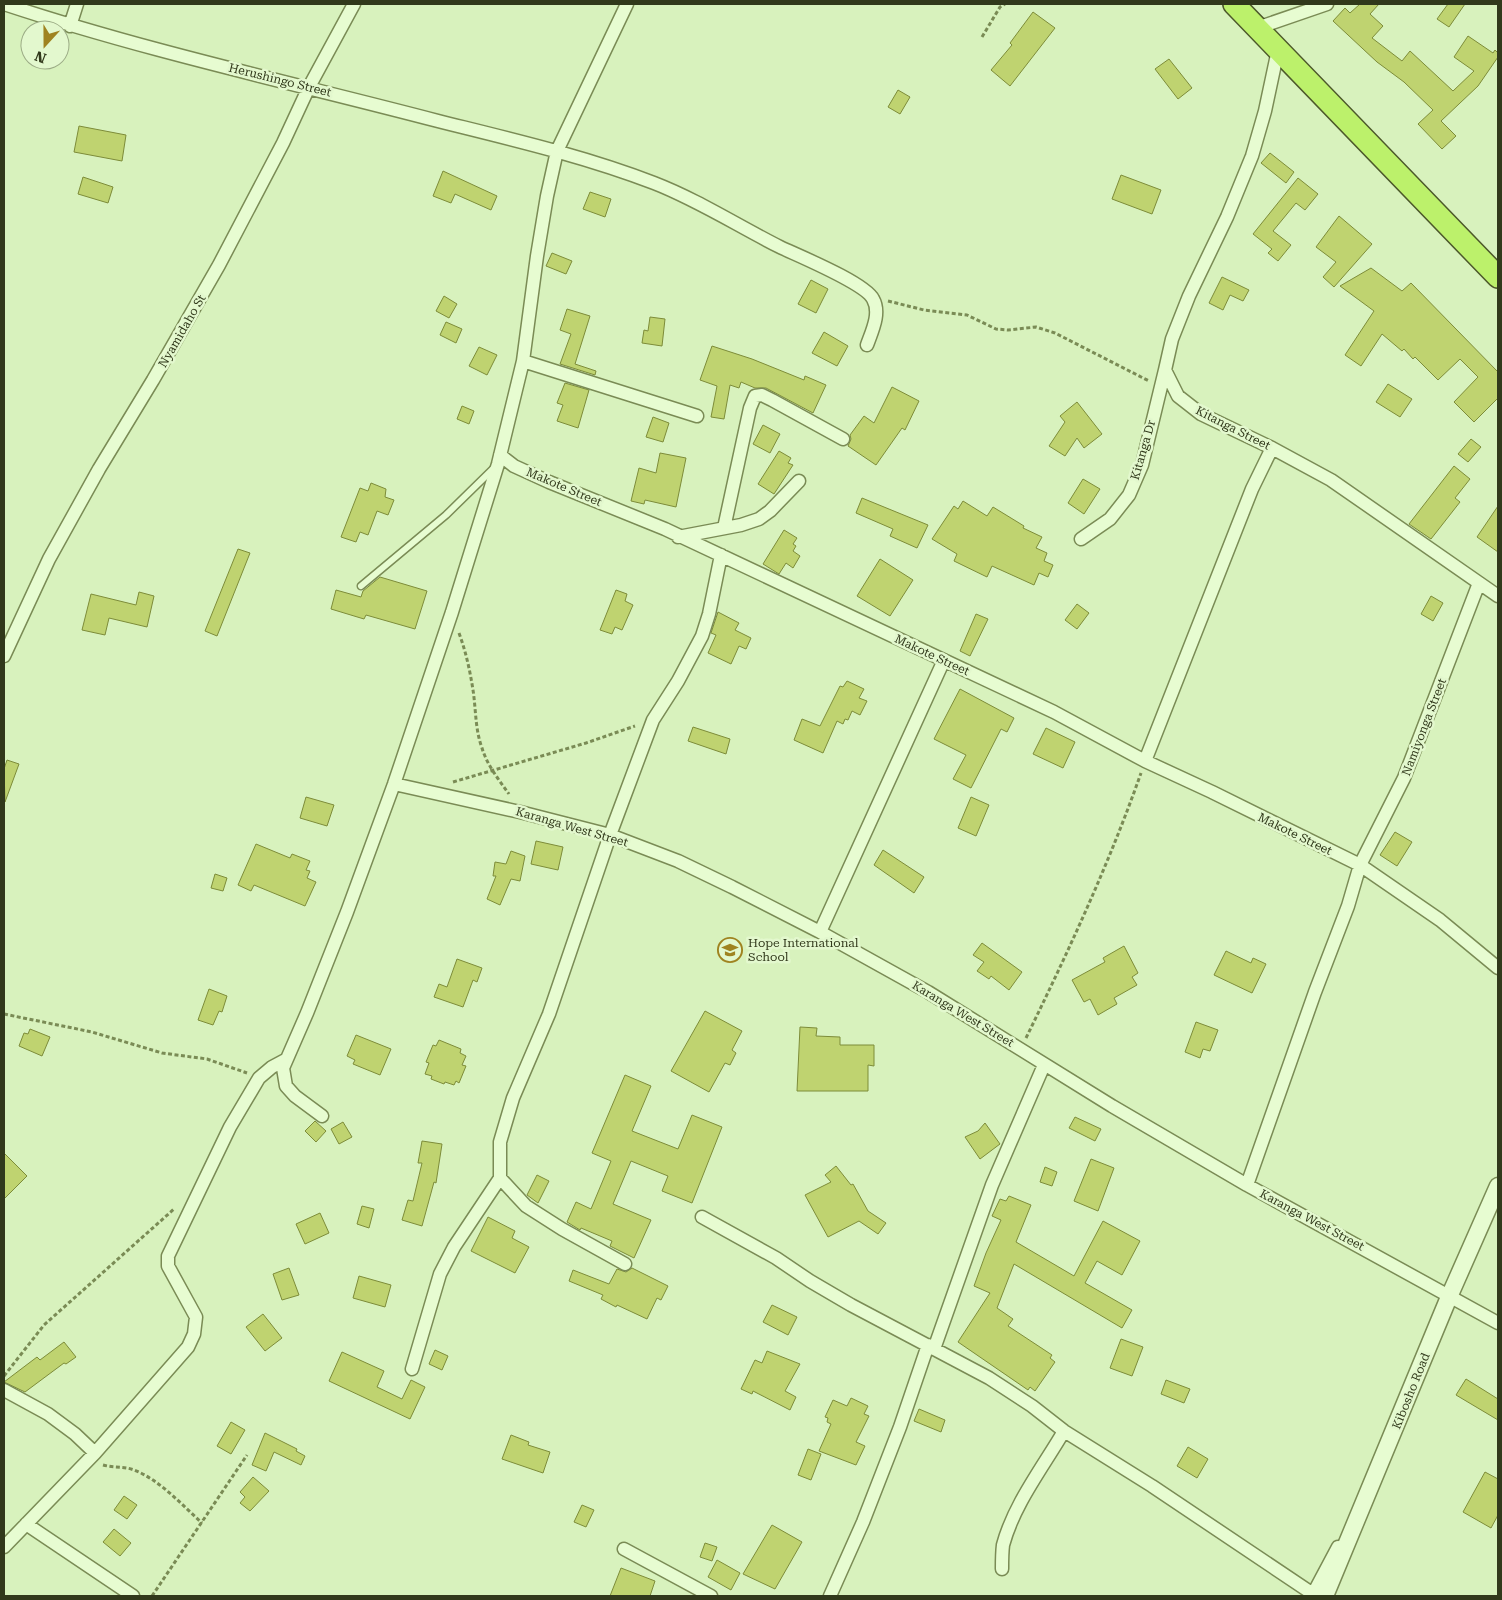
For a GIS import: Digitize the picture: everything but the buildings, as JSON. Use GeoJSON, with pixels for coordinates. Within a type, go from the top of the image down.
{"type":"FeatureCollection","features":[{"type":"Feature","properties":{"kind":"highway"},"geometry":{"type":"LineString","coordinates":[[1234,4],[1498,277]]}},
{"type":"Feature","properties":{"kind":"street","name":"Herushingo Street"},"geometry":{"type":"LineString","coordinates":[[4,4],[52,20]]}},
{"type":"Feature","properties":{"kind":"street"},"geometry":{"type":"LineString","coordinates":[[70,26],[77,4]]}},
{"type":"Feature","properties":{"kind":"street","name":"Nyamidaho St"},"geometry":{"type":"LineString","coordinates":[[4,656],[49,559],[99,469],[219,265],[283,143],[309,87],[354,4]]}},
{"type":"Feature","properties":{"kind":"street"},"geometry":{"type":"LineString","coordinates":[[322,1116],[295,1096],[286,1086],[283,1068],[347,912],[394,784],[452,612],[499,460],[523,361],[538,248],[557,152],[627,4]]}},
{"type":"Feature","properties":{"kind":"street"},"geometry":{"type":"LineString","coordinates":[[1257,28],[1327,4]]}},
{"type":"Feature","properties":{"kind":"street","name":"Herushingo Street"},"geometry":{"type":"LineString","coordinates":[[70,26],[149,48],[309,87],[557,152],[655,184],[720,214],[825,268],[863,288],[873,297]]}},
{"type":"Feature","properties":{"kind":"street"},"geometry":{"type":"LineString","coordinates":[[1165,370],[1172,339],[1227,217],[1252,156],[1265,111],[1278,50]]}},
{"type":"Feature","properties":{"kind":"street"},"geometry":{"type":"LineString","coordinates":[[867,345],[877,311],[873,297]]}},
{"type":"Feature","properties":{"kind":"street"},"geometry":{"type":"LineString","coordinates":[[523,361],[697,416]]}},
{"type":"Feature","properties":{"kind":"street","name":"Kitanga Dr"},"geometry":{"type":"LineString","coordinates":[[1081,539],[1110,519],[1129,495],[1142,465],[1165,370]]}},
{"type":"Feature","properties":{"kind":"street","name":"Kitanga Street"},"geometry":{"type":"LineString","coordinates":[[1165,370],[1178,396],[1201,414],[1272,448],[1331,480],[1498,596]]}},
{"type":"Feature","properties":{"kind":"street"},"geometry":{"type":"LineString","coordinates":[[724,528],[750,408],[755,396],[762,395],[844,439]]}},
{"type":"Feature","properties":{"kind":"street"},"geometry":{"type":"LineString","coordinates":[[1145,761],[1252,489],[1272,448]]}},
{"type":"Feature","properties":{"kind":"street","name":"Makote Street"},"geometry":{"type":"LineString","coordinates":[[499,460],[721,555],[1054,712],[1145,761],[1360,865],[1440,920],[1498,968]]}},
{"type":"Feature","properties":{"kind":"street"},"geometry":{"type":"LineString","coordinates":[[678,537],[741,525],[759,519],[770,511],[799,481]]}},
{"type":"Feature","properties":{"kind":"street"},"geometry":{"type":"LineString","coordinates":[[412,1369],[440,1274],[454,1247],[500,1178],[500,1142],[513,1098],[549,1014],[610,835],[653,720],[678,681],[702,636],[709,614],[721,555]]}},
{"type":"Feature","properties":{"kind":"street","name":"Namiyonga Street"},"geometry":{"type":"LineString","coordinates":[[1360,865],[1404,778],[1479,584]]}},
{"type":"Feature","properties":{"kind":"street"},"geometry":{"type":"LineString","coordinates":[[820,932],[944,660]]}},
{"type":"Feature","properties":{"kind":"street","name":"Karanga West Street"},"geometry":{"type":"LineString","coordinates":[[394,784],[520,812],[610,835],[678,861],[820,932],[928,992],[1044,1064],[1247,1185],[1498,1323]]}},
{"type":"Feature","properties":{"kind":"street"},"geometry":{"type":"LineString","coordinates":[[1247,1185],[1315,992],[1348,906],[1360,865]]}},
{"type":"Feature","properties":{"kind":"street"},"geometry":{"type":"LineString","coordinates":[[4,1548],[92,1457],[188,1347],[194,1334],[196,1317],[168,1266],[168,1256],[196,1202],[230,1127],[259,1078],[287,1059]]}},
{"type":"Feature","properties":{"kind":"street"},"geometry":{"type":"LineString","coordinates":[[830,1596],[863,1522],[992,1185],[1044,1064]]}},
{"type":"Feature","properties":{"kind":"street"},"geometry":{"type":"LineString","coordinates":[[500,1178],[526,1206],[562,1229],[625,1264]]}},
{"type":"Feature","properties":{"kind":"street","name":"Kibosho Road"},"geometry":{"type":"LineString","coordinates":[[1316,1596],[1377,1474],[1449,1297],[1498,1186]]}},
{"type":"Feature","properties":{"kind":"street"},"geometry":{"type":"LineString","coordinates":[[702,1217],[776,1258],[851,1305],[989,1378],[1032,1406],[1064,1431],[1152,1486],[1316,1596]]}},
{"type":"Feature","properties":{"kind":"street"},"geometry":{"type":"LineString","coordinates":[[4,1390],[48,1414],[75,1434],[92,1457]]}},
{"type":"Feature","properties":{"kind":"street"},"geometry":{"type":"LineString","coordinates":[[1002,1569],[1003,1547],[1010,1526],[1064,1431]]}},
{"type":"Feature","properties":{"kind":"street"},"geometry":{"type":"LineString","coordinates":[[26,1524],[133,1596]]}},
{"type":"Feature","properties":{"kind":"street"},"geometry":{"type":"LineString","coordinates":[[624,1549],[711,1596]]}},
{"type":"Feature","properties":{"kind":"lane"},"geometry":{"type":"LineString","coordinates":[[361,586],[446,514],[499,460]]}},
{"type":"Feature","properties":{"kind":"path"},"geometry":{"type":"LineString","coordinates":[[982,37],[1000,7],[1004,4]]}},
{"type":"Feature","properties":{"kind":"path"},"geometry":{"type":"LineString","coordinates":[[873,297],[924,310],[966,314],[996,330],[1036,327],[1055,333],[1161,386]]}},
{"type":"Feature","properties":{"kind":"path"},"geometry":{"type":"LineString","coordinates":[[452,612],[466,652],[473,691],[476,725],[482,748],[493,771],[520,812]]}},
{"type":"Feature","properties":{"kind":"path"},"geometry":{"type":"LineString","coordinates":[[450,783],[586,743],[653,720]]}},
{"type":"Feature","properties":{"kind":"path"},"geometry":{"type":"LineString","coordinates":[[1021,1050],[1052,986],[1125,820],[1145,761]]}},
{"type":"Feature","properties":{"kind":"path"},"geometry":{"type":"LineString","coordinates":[[4,1014],[92,1032],[162,1053],[207,1059],[237,1068],[259,1078]]}},
{"type":"Feature","properties":{"kind":"path"},"geometry":{"type":"LineString","coordinates":[[4,1376],[44,1325],[179,1205]]}},
{"type":"Feature","properties":{"kind":"path"},"geometry":{"type":"LineString","coordinates":[[152,1596],[247,1456]]}},
{"type":"Feature","properties":{"kind":"path"},"geometry":{"type":"LineString","coordinates":[[92,1457],[108,1466],[129,1468],[148,1477],[202,1523]]}},
{"type":"Feature","properties":{"kind":"place","name":"Hope International School"},"geometry":{"type":"Point","coordinates":[730,950]}}]}
